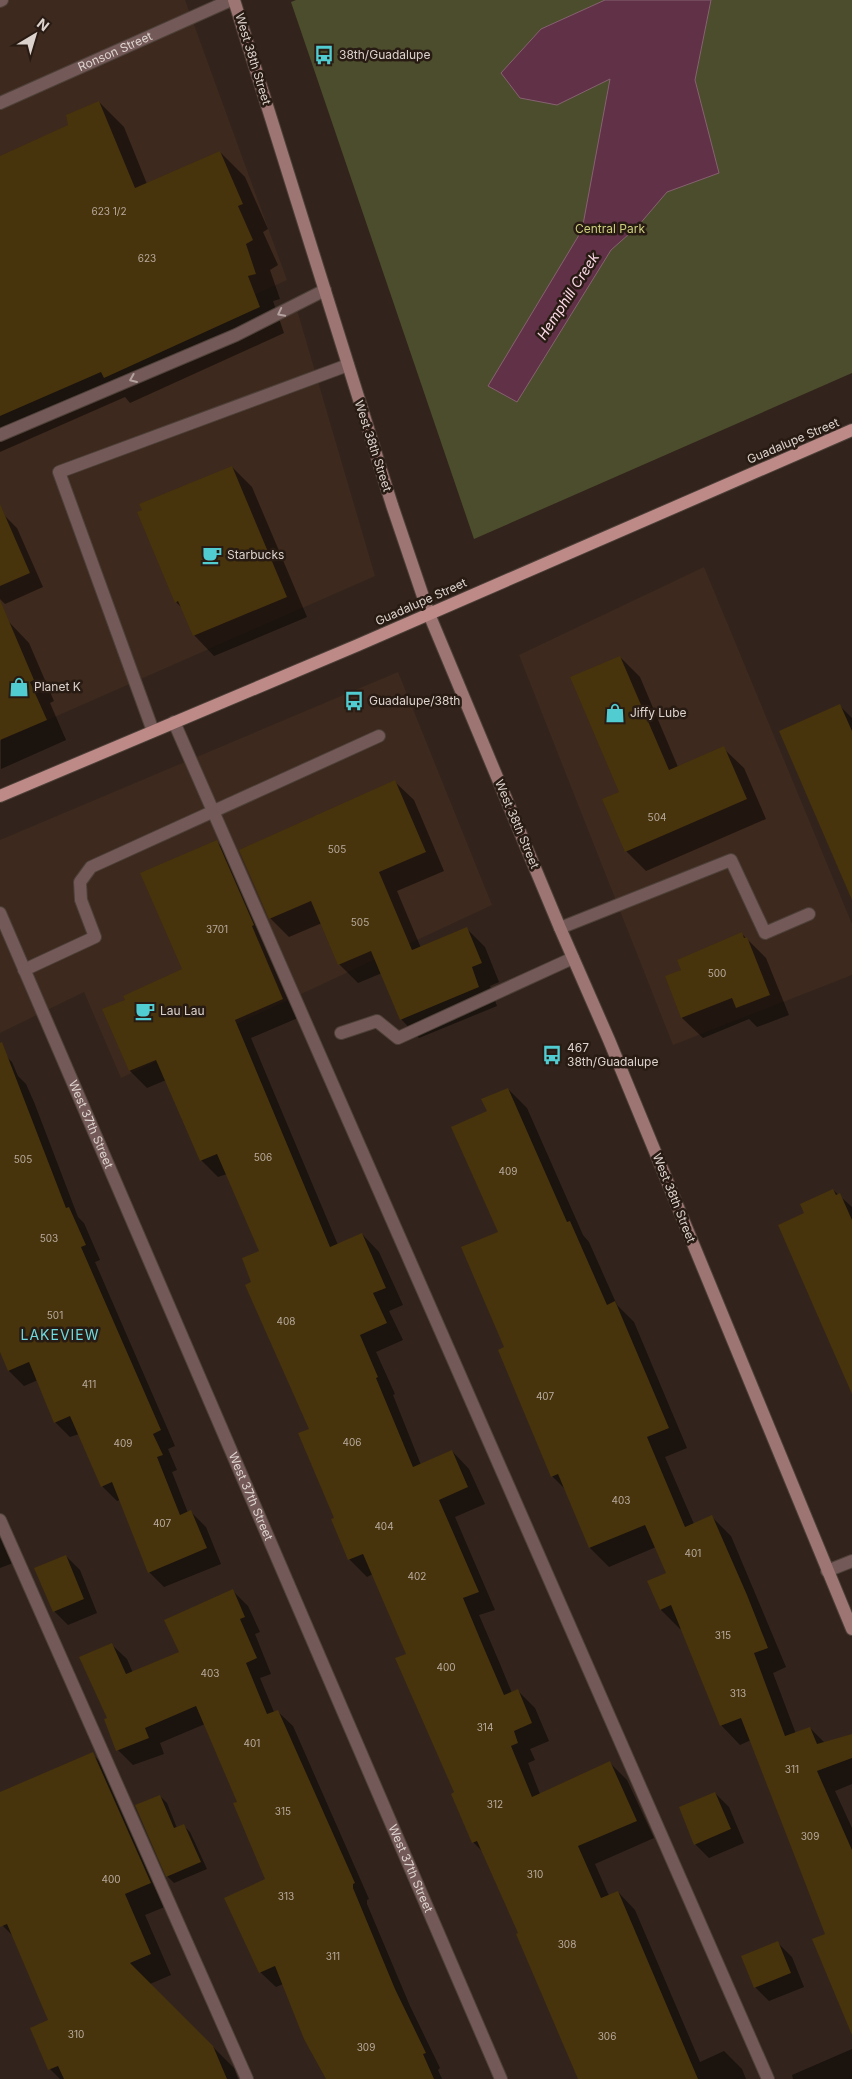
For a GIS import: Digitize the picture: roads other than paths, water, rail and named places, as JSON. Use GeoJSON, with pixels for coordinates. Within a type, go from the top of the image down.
{"type":"FeatureCollection","features":[{"type":"Feature","properties":{"kind":"main road","name":"Guadalupe Street"},"geometry":{"type":"LineString","coordinates":[[0,796],[430,614],[852,430]]}},
{"type":"Feature","properties":{"kind":"street","name":"Ronson Street"},"geometry":{"type":"LineString","coordinates":[[0,103],[233,0]]}},
{"type":"Feature","properties":{"kind":"street","name":"West 38th Street"},"geometry":{"type":"LineString","coordinates":[[233,0],[392,505],[430,614],[560,928],[609,1040],[852,1629]]}},
{"type":"Feature","properties":{"kind":"street"},"geometry":{"type":"LineString","coordinates":[[0,435],[236,335],[325,290]]}},
{"type":"Feature","properties":{"kind":"street"},"geometry":{"type":"LineString","coordinates":[[152,731],[59,472],[348,365]]}},
{"type":"Feature","properties":{"kind":"street"},"geometry":{"type":"LineString","coordinates":[[174,722],[768,2079]]}},
{"type":"Feature","properties":{"kind":"street"},"geometry":{"type":"LineString","coordinates":[[24,970],[95,937],[81,900],[80,882],[91,868],[379,736]]}},
{"type":"Feature","properties":{"kind":"street"},"geometry":{"type":"LineString","coordinates":[[560,928],[732,860],[765,933],[809,914]]}},
{"type":"Feature","properties":{"kind":"street","name":"West 37th Street"},"geometry":{"type":"LineString","coordinates":[[0,914],[501,2079]]}},
{"type":"Feature","properties":{"kind":"street"},"geometry":{"type":"LineString","coordinates":[[341,1034],[377,1021],[398,1038],[573,958]]}},
{"type":"Feature","properties":{"kind":"street"},"geometry":{"type":"LineString","coordinates":[[0,1520],[247,2079]]}},
{"type":"Feature","properties":{"kind":"street"},"geometry":{"type":"LineString","coordinates":[[827,1571],[852,1561]]}},
{"type":"Feature","properties":{"kind":"water","name":"Hemphill Creek"},"geometry":{"type":"Polygon","coordinates":[[[605,0],[711,0],[695,80],[719,173],[667,192],[638,226],[611,250],[517,402],[488,386],[582,230],[610,79],[557,105],[520,98],[501,73],[541,29],[605,0]]]}},
{"type":"Feature","properties":{"kind":"place","name":"38th/Guadalupe"},"geometry":{"type":"Point","coordinates":[324,55]}},
{"type":"Feature","properties":{"kind":"place","name":"Starbucks"},"geometry":{"type":"Point","coordinates":[212,555]}},
{"type":"Feature","properties":{"kind":"place","name":"Planet K"},"geometry":{"type":"Point","coordinates":[19,687]}},
{"type":"Feature","properties":{"kind":"place","name":"Guadalupe/38th"},"geometry":{"type":"Point","coordinates":[354,701]}},
{"type":"Feature","properties":{"kind":"place","name":"Jiffy Lube"},"geometry":{"type":"Point","coordinates":[615,713]}},
{"type":"Feature","properties":{"kind":"place","name":"Lau Lau"},"geometry":{"type":"Point","coordinates":[145,1011]}},
{"type":"Feature","properties":{"kind":"place","name":"467 38th/Guadalupe"},"geometry":{"type":"Point","coordinates":[552,1055]}},
{"type":"Feature","properties":{"kind":"district","name":"LAKEVIEW"},"geometry":{"type":"Point","coordinates":[60,1335]}},
{"type":"Feature","properties":{"kind":"park label","name":"Central Park"},"geometry":{"type":"Point","coordinates":[610,229]}}]}
